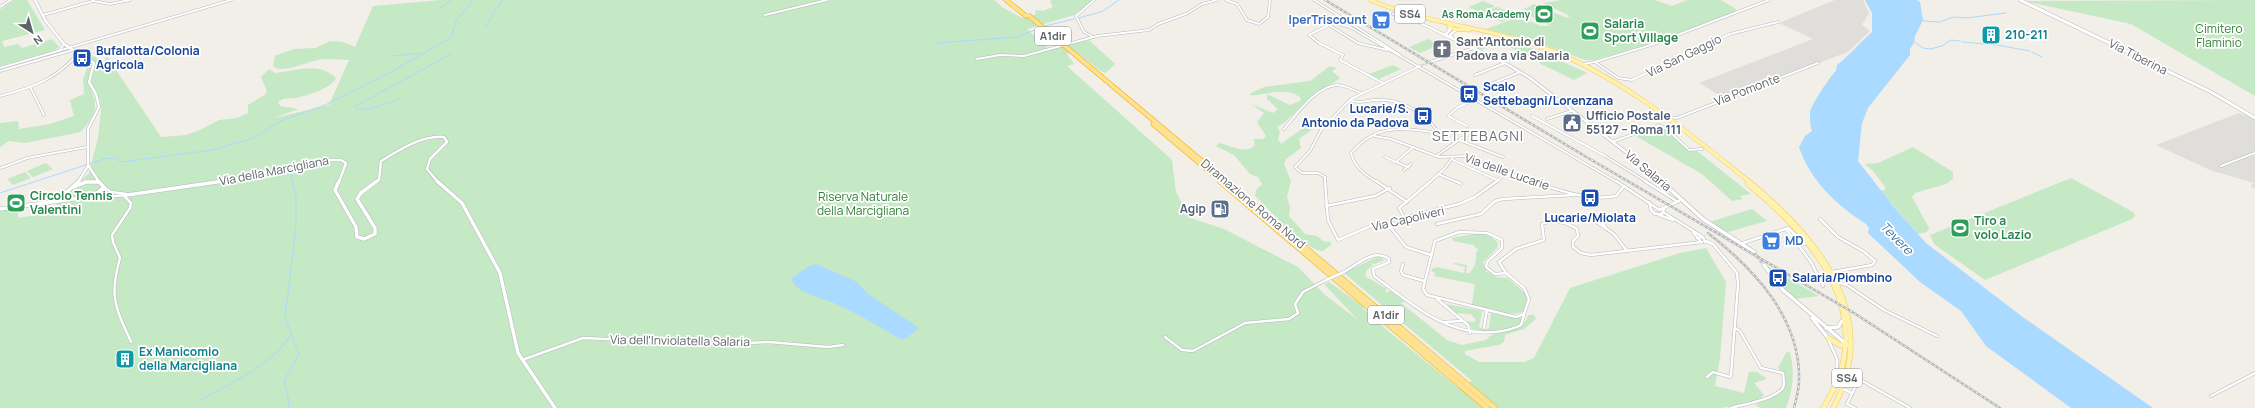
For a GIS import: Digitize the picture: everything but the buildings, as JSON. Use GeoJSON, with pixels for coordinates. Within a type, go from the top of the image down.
{"type":"FeatureCollection","features":[{"type":"Feature","properties":{"kind":"highway","name":"Diramazione Roma Nord"},"geometry":{"type":"LineString","coordinates":[[1006,0],[1496,408]]}},
{"type":"Feature","properties":{"kind":"highway","name":"Diramazione Roma Nord"},"geometry":{"type":"LineString","coordinates":[[1011,0],[1027,16]]}},
{"type":"Feature","properties":{"kind":"highway","name":"Diramazione Roma Nord"},"geometry":{"type":"LineString","coordinates":[[1273,223],[1487,408]]}},
{"type":"Feature","properties":{"kind":"main road","name":"SS4"},"geometry":{"type":"LineString","coordinates":[[1365,0],[1393,11],[1450,25]]}},
{"type":"Feature","properties":{"kind":"main road","name":"SS4"},"geometry":{"type":"LineString","coordinates":[[1370,0],[1403,12],[1450,25]]}},
{"type":"Feature","properties":{"kind":"main road","name":"Via Tiberina"},"geometry":{"type":"LineString","coordinates":[[2020,0],[2061,18],[2169,73],[2211,92],[2255,118]]}},
{"type":"Feature","properties":{"kind":"main road"},"geometry":{"type":"LineString","coordinates":[[1412,20],[1426,20]]}},
{"type":"Feature","properties":{"kind":"main road"},"geometry":{"type":"LineString","coordinates":[[1450,25],[1459,28]]}},
{"type":"Feature","properties":{"kind":"main road"},"geometry":{"type":"LineString","coordinates":[[1450,25],[1459,28]]}},
{"type":"Feature","properties":{"kind":"main road","name":"SS4"},"geometry":{"type":"LineString","coordinates":[[1459,28],[1534,44],[1583,64],[1626,89],[1661,114],[1784,210],[1815,245],[1832,272],[1848,315],[1853,346],[1851,365],[1843,389],[1833,408]]}},
{"type":"Feature","properties":{"kind":"main road","name":"SS4"},"geometry":{"type":"LineString","coordinates":[[1459,28],[1511,40],[1544,50],[1582,67],[1628,93],[1772,203],[1803,236],[1819,258],[1834,286],[1843,314],[1847,345],[1844,362],[1836,387],[1824,408]]}},
{"type":"Feature","properties":{"kind":"main road"},"geometry":{"type":"LineString","coordinates":[[1828,338],[1840,345],[1847,345]]}},
{"type":"Feature","properties":{"kind":"street"},"geometry":{"type":"LineString","coordinates":[[34,0],[64,44],[94,63],[89,82],[96,94],[99,106],[88,127],[88,165],[94,177],[104,187],[99,193],[84,199]]}},
{"type":"Feature","properties":{"kind":"street"},"geometry":{"type":"LineString","coordinates":[[43,15],[93,1],[110,4],[130,0]]}},
{"type":"Feature","properties":{"kind":"street"},"geometry":{"type":"LineString","coordinates":[[0,69],[72,50],[231,0]]}},
{"type":"Feature","properties":{"kind":"street"},"geometry":{"type":"LineString","coordinates":[[765,15],[827,0]]}},
{"type":"Feature","properties":{"kind":"street"},"geometry":{"type":"LineString","coordinates":[[1093,37],[1084,32],[1076,16],[1094,0]]}},
{"type":"Feature","properties":{"kind":"street"},"geometry":{"type":"LineString","coordinates":[[977,59],[1000,55],[1024,56],[1050,48],[1087,40],[1093,37],[1153,29],[1158,24],[1186,14],[1202,4],[1217,0]]}},
{"type":"Feature","properties":{"kind":"street"},"geometry":{"type":"LineString","coordinates":[[1226,0],[1237,4],[1240,12],[1249,23],[1254,24],[1264,21],[1270,10],[1270,0]]}},
{"type":"Feature","properties":{"kind":"street"},"geometry":{"type":"LineString","coordinates":[[1314,0],[1416,67]]}},
{"type":"Feature","properties":{"kind":"street","name":"Via San Gaggio"},"geometry":{"type":"LineString","coordinates":[[1583,64],[1595,62],[1651,45],[1769,0]]}},
{"type":"Feature","properties":{"kind":"street"},"geometry":{"type":"LineString","coordinates":[[0,7],[9,1]]}},
{"type":"Feature","properties":{"kind":"street","name":"Via Salaria"},"geometry":{"type":"LineString","coordinates":[[1393,14],[1412,20],[1439,32],[1471,49],[1505,63],[1520,72],[1645,167],[1680,201],[1707,222],[1743,243],[1754,252]]}},
{"type":"Feature","properties":{"kind":"street","name":"Via San Gaggio"},"geometry":{"type":"LineString","coordinates":[[1595,62],[1618,78],[1632,80],[1734,32],[1778,22]]}},
{"type":"Feature","properties":{"kind":"street"},"geometry":{"type":"LineString","coordinates":[[1383,83],[1340,60],[1343,55],[1309,36],[1335,23],[1349,26],[1416,67],[1476,98],[1561,151],[1624,186],[1703,237],[1706,241],[1713,244],[1737,273],[1734,350],[1732,375],[1730,377],[1713,372],[1706,377]]}},
{"type":"Feature","properties":{"kind":"street"},"geometry":{"type":"LineString","coordinates":[[1329,25],[1358,43],[1389,50]]}},
{"type":"Feature","properties":{"kind":"street"},"geometry":{"type":"LineString","coordinates":[[1445,35],[1448,32],[1450,25]]}},
{"type":"Feature","properties":{"kind":"street"},"geometry":{"type":"LineString","coordinates":[[1453,40],[1450,35],[1459,28]]}},
{"type":"Feature","properties":{"kind":"street"},"geometry":{"type":"LineString","coordinates":[[1439,32],[1448,32]]}},
{"type":"Feature","properties":{"kind":"street"},"geometry":{"type":"LineString","coordinates":[[54,53],[62,48],[64,44]]}},
{"type":"Feature","properties":{"kind":"street"},"geometry":{"type":"LineString","coordinates":[[1430,62],[1471,49]]}},
{"type":"Feature","properties":{"kind":"street"},"geometry":{"type":"LineString","coordinates":[[0,69],[54,53],[72,50]]}},
{"type":"Feature","properties":{"kind":"street"},"geometry":{"type":"LineString","coordinates":[[15,64],[72,50]]}},
{"type":"Feature","properties":{"kind":"street"},"geometry":{"type":"LineString","coordinates":[[0,96],[30,87],[61,72],[78,53]]}},
{"type":"Feature","properties":{"kind":"street"},"geometry":{"type":"LineString","coordinates":[[1475,76],[1505,63]]}},
{"type":"Feature","properties":{"kind":"street","name":"Via Pomonte"},"geometry":{"type":"LineString","coordinates":[[1677,118],[1818,63]]}},
{"type":"Feature","properties":{"kind":"street"},"geometry":{"type":"LineString","coordinates":[[1390,188],[1375,196],[1326,206],[1325,177],[1318,173],[1302,173],[1295,167],[1309,152],[1321,131],[1350,100],[1420,66]]}},
{"type":"Feature","properties":{"kind":"street"},"geometry":{"type":"LineString","coordinates":[[1491,84],[1520,72]]}},
{"type":"Feature","properties":{"kind":"street"},"geometry":{"type":"LineString","coordinates":[[1284,129],[1320,93],[1335,85],[1362,94]]}},
{"type":"Feature","properties":{"kind":"street"},"geometry":{"type":"LineString","coordinates":[[30,87],[44,114]]}},
{"type":"Feature","properties":{"kind":"street"},"geometry":{"type":"LineString","coordinates":[[1467,126],[1448,116],[1458,107],[1476,98]]}},
{"type":"Feature","properties":{"kind":"street"},"geometry":{"type":"LineString","coordinates":[[1350,100],[1356,103],[1383,100],[1408,105],[1424,115],[1436,130],[1430,132],[1404,129],[1384,129],[1355,148],[1351,153],[1351,157],[1360,170],[1390,188],[1407,202]]}},
{"type":"Feature","properties":{"kind":"street"},"geometry":{"type":"LineString","coordinates":[[1547,118],[1571,111]]}},
{"type":"Feature","properties":{"kind":"street"},"geometry":{"type":"LineString","coordinates":[[1661,114],[1671,118],[1677,118],[1674,120],[1676,126]]}},
{"type":"Feature","properties":{"kind":"street"},"geometry":{"type":"LineString","coordinates":[[1532,116],[1603,155],[1680,201]]}},
{"type":"Feature","properties":{"kind":"street"},"geometry":{"type":"LineString","coordinates":[[1612,142],[1659,125],[1667,129],[1690,150],[1702,149]]}},
{"type":"Feature","properties":{"kind":"street"},"geometry":{"type":"LineString","coordinates":[[1436,156],[1468,135]]}},
{"type":"Feature","properties":{"kind":"street","name":"Via delle Lucarie"},"geometry":{"type":"LineString","coordinates":[[1374,136],[1388,138],[1436,156],[1453,158],[1470,156],[1506,173],[1578,195],[1595,198],[1609,198],[1618,194],[1624,186]]}},
{"type":"Feature","properties":{"kind":"street","name":"Via della Marcigliana"},"geometry":{"type":"LineString","coordinates":[[0,209],[209,184],[324,160],[341,160],[346,164],[346,166],[337,184],[336,193],[356,227],[357,237],[364,239],[375,234],[375,228],[357,199],[361,192],[379,180],[381,161],[421,141],[432,137],[444,137],[447,142],[430,159],[427,169],[431,176],[462,203],[500,273],[512,333],[522,360],[555,408]]}},
{"type":"Feature","properties":{"kind":"street"},"geometry":{"type":"LineString","coordinates":[[1459,140],[1503,157]]}},
{"type":"Feature","properties":{"kind":"street"},"geometry":{"type":"LineString","coordinates":[[1,168],[27,158],[87,147]]}},
{"type":"Feature","properties":{"kind":"street"},"geometry":{"type":"LineString","coordinates":[[1396,162],[1413,147]]}},
{"type":"Feature","properties":{"kind":"street"},"geometry":{"type":"LineString","coordinates":[[2222,166],[2255,153]]}},
{"type":"Feature","properties":{"kind":"street"},"geometry":{"type":"LineString","coordinates":[[1385,157],[1408,167]]}},
{"type":"Feature","properties":{"kind":"street"},"geometry":{"type":"LineString","coordinates":[[1405,219],[1399,208],[1438,174],[1453,158],[1499,181]]}},
{"type":"Feature","properties":{"kind":"street"},"geometry":{"type":"LineString","coordinates":[[1404,170],[1411,164]]}},
{"type":"Feature","properties":{"kind":"street"},"geometry":{"type":"LineString","coordinates":[[41,203],[54,200],[65,193],[84,175],[88,165]]}},
{"type":"Feature","properties":{"kind":"street","name":"Via Capoliveri"},"geometry":{"type":"LineString","coordinates":[[1326,206],[1328,220],[1339,241],[1352,232],[1454,208],[1483,192],[1499,181],[1506,173]]}},
{"type":"Feature","properties":{"kind":"street"},"geometry":{"type":"LineString","coordinates":[[1438,174],[1461,184]]}},
{"type":"Feature","properties":{"kind":"street"},"geometry":{"type":"LineString","coordinates":[[69,189],[86,182],[100,183]]}},
{"type":"Feature","properties":{"kind":"street","name":"Via della Marcigliana"},"geometry":{"type":"LineString","coordinates":[[104,187],[111,192],[126,195]]}},
{"type":"Feature","properties":{"kind":"street"},"geometry":{"type":"LineString","coordinates":[[65,193],[64,198],[72,200]]}},
{"type":"Feature","properties":{"kind":"street"},"geometry":{"type":"LineString","coordinates":[[126,195],[131,203],[131,209],[114,234],[112,241],[120,258],[114,280],[115,307],[131,342]]}},
{"type":"Feature","properties":{"kind":"street"},"geometry":{"type":"LineString","coordinates":[[1437,224],[1481,214],[1495,201],[1503,199],[1578,195]]}},
{"type":"Feature","properties":{"kind":"street"},"geometry":{"type":"LineString","coordinates":[[1653,211],[1661,210],[1680,201]]}},
{"type":"Feature","properties":{"kind":"street"},"geometry":{"type":"LineString","coordinates":[[1649,202],[1653,211],[1658,215],[1676,220]]}},
{"type":"Feature","properties":{"kind":"street"},"geometry":{"type":"LineString","coordinates":[[1658,215],[1661,210]]}},
{"type":"Feature","properties":{"kind":"street"},"geometry":{"type":"LineString","coordinates":[[1606,228],[1600,219],[1589,217],[1606,228],[1620,240],[1627,251]]}},
{"type":"Feature","properties":{"kind":"street"},"geometry":{"type":"LineString","coordinates":[[1820,219],[1838,237],[1867,254],[1875,263],[1872,265],[1832,272]]}},
{"type":"Feature","properties":{"kind":"street"},"geometry":{"type":"LineString","coordinates":[[1165,337],[1182,350],[1194,351],[1245,323],[1255,320],[1293,318],[1298,314],[1295,304],[1299,297],[1311,287],[1344,272],[1374,254],[1384,255],[1389,259],[1388,262],[1373,269],[1374,275],[1442,322],[1470,332],[1491,333],[1517,327],[1522,323],[1529,299],[1528,293],[1499,264],[1500,260],[1516,249],[1544,240],[1545,236],[1542,229],[1542,224],[1549,220],[1562,222],[1577,229],[1578,236],[1572,244],[1581,253],[1590,255],[1706,241]]}},
{"type":"Feature","properties":{"kind":"street"},"geometry":{"type":"LineString","coordinates":[[1386,223],[1406,247],[1431,255]]}},
{"type":"Feature","properties":{"kind":"street"},"geometry":{"type":"LineString","coordinates":[[1786,229],[1811,262],[1823,286]]}},
{"type":"Feature","properties":{"kind":"street"},"geometry":{"type":"LineString","coordinates":[[1743,243],[1786,229],[1794,231],[1819,258]]}},
{"type":"Feature","properties":{"kind":"street"},"geometry":{"type":"LineString","coordinates":[[1691,230],[1702,242]]}},
{"type":"Feature","properties":{"kind":"street"},"geometry":{"type":"LineString","coordinates":[[1470,332],[1468,325],[1437,299],[1424,292],[1424,280],[1434,243],[1438,239],[1462,233],[1487,232],[1497,236],[1503,244],[1502,248],[1487,262],[1486,267],[1495,274],[1507,273]]}},
{"type":"Feature","properties":{"kind":"street"},"geometry":{"type":"LineString","coordinates":[[1691,243],[1697,238],[1703,237]]}},
{"type":"Feature","properties":{"kind":"street"},"geometry":{"type":"LineString","coordinates":[[1403,264],[1401,271],[1403,274],[1424,280]]}},
{"type":"Feature","properties":{"kind":"street"},"geometry":{"type":"LineString","coordinates":[[1764,265],[1778,286],[1824,329],[1847,345],[1853,346]]}},
{"type":"Feature","properties":{"kind":"street"},"geometry":{"type":"LineString","coordinates":[[1837,282],[1847,285],[1884,310],[1937,336]]}},
{"type":"Feature","properties":{"kind":"street"},"geometry":{"type":"LineString","coordinates":[[1437,299],[1516,316],[1524,314]]}},
{"type":"Feature","properties":{"kind":"street"},"geometry":{"type":"LineString","coordinates":[[1484,328],[1487,310]]}},
{"type":"Feature","properties":{"kind":"street"},"geometry":{"type":"LineString","coordinates":[[1824,329],[1840,326],[1843,314]]}},
{"type":"Feature","properties":{"kind":"street"},"geometry":{"type":"LineString","coordinates":[[1442,322],[1453,323],[1462,321]]}},
{"type":"Feature","properties":{"kind":"street"},"geometry":{"type":"LineString","coordinates":[[1731,408],[1759,402],[1782,389],[1784,385],[1783,373],[1761,368],[1740,331],[1735,328]]}},
{"type":"Feature","properties":{"kind":"street"},"geometry":{"type":"LineString","coordinates":[[1824,329],[1837,359],[1836,387]]}},
{"type":"Feature","properties":{"kind":"street","name":"Via dell'Inviolatella Salaria"},"geometry":{"type":"LineString","coordinates":[[522,360],[583,338],[721,344],[769,342],[828,347],[843,345]]}},
{"type":"Feature","properties":{"kind":"street"},"geometry":{"type":"LineString","coordinates":[[2211,396],[2255,373]]}},
{"type":"Feature","properties":{"kind":"street"},"geometry":{"type":"LineString","coordinates":[[1855,408],[1847,404],[1859,379],[1910,408]]}},
{"type":"Feature","properties":{"kind":"street"},"geometry":{"type":"LineString","coordinates":[[1843,389],[1852,393]]}},
{"type":"Feature","properties":{"kind":"shaded area"},"geometry":{"type":"Polygon","coordinates":[[[1835,0],[1863,0],[1869,13],[1862,25],[1870,31],[1848,52],[1724,98],[1699,83],[1813,39],[1779,23],[1835,0]]]}},
{"type":"Feature","properties":{"kind":"shaded area"},"geometry":{"type":"Polygon","coordinates":[[[1463,32],[1487,37],[1484,44],[1476,48],[1454,36],[1455,33],[1463,32]]]}},
{"type":"Feature","properties":{"kind":"shaded area"},"geometry":{"type":"Polygon","coordinates":[[[2239,113],[2255,119],[2255,189],[2250,186],[2254,183],[2210,170],[2156,145],[2239,113]]]}},
{"type":"Feature","properties":{"kind":"green space"},"geometry":{"type":"Polygon","coordinates":[[[14,0],[27,0],[45,30],[2,41],[4,47],[18,44],[22,48],[52,39],[59,47],[52,52],[0,66],[0,10],[14,0]]]}},
{"type":"Feature","properties":{"kind":"green space","name":"Riserva Naturale della Marcigliana"},"geometry":{"type":"Polygon","coordinates":[[[441,0],[994,0],[1003,8],[1022,18],[1035,15],[1036,10],[1043,11],[1053,7],[1050,1],[1052,0],[1093,0],[1074,15],[1027,29],[1049,49],[1089,40],[1115,64],[1106,73],[1102,72],[1075,51],[1067,54],[1074,64],[1067,66],[1172,160],[1176,192],[1190,218],[1224,229],[1298,267],[1325,295],[1358,320],[1324,284],[1329,282],[1361,305],[1370,316],[1457,387],[1472,381],[1344,273],[1379,256],[1384,260],[1375,264],[1370,263],[1373,265],[1367,270],[1365,276],[1387,289],[1385,290],[1387,293],[1390,291],[1405,301],[1401,303],[1447,340],[1462,345],[1486,340],[1496,333],[1521,326],[1525,322],[1528,315],[1534,315],[1536,319],[1524,329],[1505,335],[1504,342],[1499,345],[1465,351],[1465,354],[1479,362],[1524,362],[1534,358],[1570,288],[1680,253],[1706,248],[1726,282],[1720,358],[1715,386],[1744,393],[1749,372],[1757,372],[1767,379],[1754,383],[1764,395],[1760,399],[1750,403],[1720,408],[0,408],[0,211],[21,207],[18,212],[18,218],[48,213],[89,173],[98,138],[101,111],[100,100],[91,82],[96,64],[86,56],[91,55],[105,62],[106,55],[161,137],[187,135],[219,120],[237,118],[248,113],[248,105],[266,94],[267,91],[261,77],[269,69],[275,73],[314,68],[329,73],[336,78],[329,85],[318,91],[296,98],[280,100],[278,102],[280,106],[298,109],[274,118],[329,105],[349,60],[318,60],[282,69],[273,66],[274,56],[294,49],[315,48],[330,41],[343,42],[355,47],[373,6],[441,0]]]}},
{"type":"Feature","properties":{"kind":"green space","name":"Salaria Sport Village"},"geometry":{"type":"Polygon","coordinates":[[[1563,0],[1655,0],[1672,6],[1687,0],[1721,0],[1736,9],[1735,12],[1651,44],[1594,60],[1585,60],[1533,41],[1486,29],[1519,17],[1541,26],[1551,26],[1520,11],[1534,4],[1567,18],[1570,16],[1543,3],[1563,0]]]}},
{"type":"Feature","properties":{"kind":"green space","name":"Cimitero Flaminio"},"geometry":{"type":"Polygon","coordinates":[[[2255,0],[2255,96],[2131,24],[2024,1],[2255,0]]]}},
{"type":"Feature","properties":{"kind":"green space"},"geometry":{"type":"Polygon","coordinates":[[[1483,1],[1495,6],[1481,13],[1469,7],[1483,1]]]}},
{"type":"Feature","properties":{"kind":"green space"},"geometry":{"type":"Polygon","coordinates":[[[1497,7],[1509,12],[1505,15],[1511,18],[1502,22],[1482,13],[1497,7]]]}},
{"type":"Feature","properties":{"kind":"green space"},"geometry":{"type":"Polygon","coordinates":[[[1487,37],[1507,40],[1543,52],[1531,58],[1500,42],[1478,51],[1474,49],[1484,44],[1487,37]]]}},
{"type":"Feature","properties":{"kind":"green space"},"geometry":{"type":"Polygon","coordinates":[[[1428,39],[1439,45],[1420,53],[1409,47],[1428,39]]]}},
{"type":"Feature","properties":{"kind":"green space"},"geometry":{"type":"Polygon","coordinates":[[[1552,57],[1587,73],[1574,80],[1539,63],[1552,57]]]}},
{"type":"Feature","properties":{"kind":"green space"},"geometry":{"type":"Polygon","coordinates":[[[1393,65],[1401,69],[1379,79],[1369,74],[1393,65]]]}},
{"type":"Feature","properties":{"kind":"green space"},"geometry":{"type":"Polygon","coordinates":[[[1330,66],[1337,68],[1332,71],[1340,78],[1332,84],[1317,91],[1284,123],[1277,127],[1280,132],[1278,139],[1281,144],[1307,125],[1311,126],[1311,130],[1299,139],[1301,148],[1286,159],[1284,164],[1291,181],[1287,197],[1290,207],[1289,216],[1305,234],[1317,236],[1323,241],[1331,242],[1331,245],[1323,251],[1307,244],[1278,220],[1255,196],[1256,190],[1262,184],[1258,177],[1250,174],[1234,155],[1216,146],[1220,143],[1243,150],[1248,149],[1255,145],[1253,139],[1263,139],[1266,136],[1257,122],[1264,113],[1251,104],[1273,113],[1278,109],[1267,99],[1267,94],[1290,105],[1300,101],[1301,98],[1287,92],[1279,92],[1257,95],[1249,94],[1264,87],[1310,81],[1330,66]]]}},
{"type":"Feature","properties":{"kind":"green space"},"geometry":{"type":"Polygon","coordinates":[[[87,68],[92,68],[90,86],[95,101],[95,110],[92,117],[81,132],[25,143],[9,141],[0,147],[0,123],[18,121],[19,129],[50,124],[74,116],[70,100],[84,94],[83,80],[87,68]]]}},
{"type":"Feature","properties":{"kind":"green space"},"geometry":{"type":"Polygon","coordinates":[[[1654,127],[1665,128],[1670,131],[1686,148],[1690,151],[1697,151],[1751,194],[1740,196],[1743,199],[1732,201],[1702,174],[1634,135],[1654,127]]]}},
{"type":"Feature","properties":{"kind":"green space"},"geometry":{"type":"Polygon","coordinates":[[[1913,147],[1953,172],[1953,179],[1946,184],[1915,193],[1912,197],[1929,228],[1927,232],[1918,234],[1880,190],[1884,190],[1886,188],[1873,171],[1865,164],[1878,163],[1913,147]]]}},
{"type":"Feature","properties":{"kind":"green space"},"geometry":{"type":"Polygon","coordinates":[[[46,163],[53,169],[33,177],[27,171],[46,163]]]}},
{"type":"Feature","properties":{"kind":"green space"},"geometry":{"type":"Polygon","coordinates":[[[25,172],[31,178],[13,185],[7,179],[25,172]]]}},
{"type":"Feature","properties":{"kind":"green space"},"geometry":{"type":"Polygon","coordinates":[[[2071,178],[2133,212],[2135,216],[2132,219],[1985,280],[1934,244],[1930,235],[2071,178]]]}},
{"type":"Feature","properties":{"kind":"green space"},"geometry":{"type":"Polygon","coordinates":[[[1752,209],[1767,221],[1728,232],[1709,222],[1752,209]]]}},
{"type":"Feature","properties":{"kind":"green space"},"geometry":{"type":"Polygon","coordinates":[[[1480,233],[1490,235],[1498,243],[1497,248],[1483,262],[1486,271],[1496,277],[1508,278],[1526,294],[1528,304],[1525,310],[1518,313],[1509,313],[1488,310],[1472,305],[1475,282],[1474,284],[1434,276],[1435,272],[1431,271],[1433,268],[1437,267],[1464,273],[1465,267],[1453,264],[1455,263],[1467,265],[1466,273],[1470,273],[1476,263],[1474,260],[1476,261],[1476,252],[1479,249],[1475,248],[1474,245],[1453,241],[1452,238],[1480,233]]]}},
{"type":"Feature","properties":{"kind":"green space"},"geometry":{"type":"Polygon","coordinates":[[[1766,265],[1819,296],[1796,299],[1780,286],[1780,279],[1770,272],[1766,265]]]}},
{"type":"Feature","properties":{"kind":"green space"},"geometry":{"type":"Polygon","coordinates":[[[1447,304],[1482,311],[1479,327],[1484,330],[1489,328],[1491,313],[1521,318],[1522,320],[1519,325],[1507,330],[1485,331],[1473,330],[1467,321],[1473,322],[1476,320],[1471,314],[1454,313],[1447,304]]]}},
{"type":"Feature","properties":{"kind":"green space"},"geometry":{"type":"Polygon","coordinates":[[[1787,351],[1790,353],[1792,360],[1793,374],[1792,387],[1786,408],[1761,408],[1755,405],[1784,390],[1785,374],[1778,368],[1787,351]]]}},
{"type":"Feature","properties":{"kind":"water","name":"Tevere"},"geometry":{"type":"Polygon","coordinates":[[[1865,0],[1917,0],[1920,2],[1923,20],[1910,49],[1910,55],[1868,108],[1862,123],[1858,161],[1894,207],[1926,243],[2024,318],[2153,408],[2071,408],[1986,346],[1961,311],[1920,282],[1868,233],[1869,228],[1866,224],[1844,209],[1817,181],[1799,147],[1805,136],[1812,131],[1810,119],[1811,108],[1836,71],[1837,65],[1872,32],[1872,13],[1865,0]]]}},
{"type":"Feature","properties":{"kind":"water"},"geometry":{"type":"Polygon","coordinates":[[[816,264],[857,282],[868,294],[919,328],[905,339],[900,339],[870,321],[832,302],[805,293],[795,285],[791,279],[809,266],[816,264]]]}},
{"type":"Feature","properties":{"kind":"waterway"},"geometry":{"type":"LineString","coordinates":[[440,8],[452,0]]}},
{"type":"Feature","properties":{"kind":"waterway"},"geometry":{"type":"LineString","coordinates":[[0,193],[104,159],[114,158],[122,162],[212,150],[254,138],[278,122],[325,105],[391,72],[448,39],[452,36],[456,21],[473,0]]}},
{"type":"Feature","properties":{"kind":"waterway"},"geometry":{"type":"LineString","coordinates":[[485,27],[502,0]]}},
{"type":"Feature","properties":{"kind":"waterway"},"geometry":{"type":"LineString","coordinates":[[1079,18],[1103,11],[1119,0]]}},
{"type":"Feature","properties":{"kind":"waterway"},"geometry":{"type":"LineString","coordinates":[[1923,21],[1940,22],[1953,17],[1967,18],[2006,13]]}},
{"type":"Feature","properties":{"kind":"waterway"},"geometry":{"type":"LineString","coordinates":[[1045,26],[1074,19]]}},
{"type":"Feature","properties":{"kind":"waterway"},"geometry":{"type":"LineString","coordinates":[[937,43],[1017,37],[1040,28]]}},
{"type":"Feature","properties":{"kind":"waterway"},"geometry":{"type":"LineString","coordinates":[[1915,42],[1923,48],[1930,49],[1942,46],[1951,40],[1960,41]]}},
{"type":"Feature","properties":{"kind":"waterway"},"geometry":{"type":"LineString","coordinates":[[1962,42],[1997,45],[2030,51]]}},
{"type":"Feature","properties":{"kind":"waterway"},"geometry":{"type":"LineString","coordinates":[[2032,52],[2042,57]]}},
{"type":"Feature","properties":{"kind":"waterway"},"geometry":{"type":"LineString","coordinates":[[393,56],[423,53]]}},
{"type":"Feature","properties":{"kind":"waterway"},"geometry":{"type":"LineString","coordinates":[[400,99],[371,109],[356,109],[354,107],[451,54]]}},
{"type":"Feature","properties":{"kind":"waterway"},"geometry":{"type":"LineString","coordinates":[[288,408],[289,402],[284,381],[299,354],[285,318],[296,225],[296,196],[290,171]]}},
{"type":"Feature","properties":{"kind":"waterway"},"geometry":{"type":"LineString","coordinates":[[199,401],[236,381],[261,365],[272,357],[290,336]]}},
{"type":"Feature","properties":{"kind":"tunnel"},"geometry":{"type":"LineString","coordinates":[[1420,66],[1430,62]]}},
{"type":"Feature","properties":{"kind":"tunnel"},"geometry":{"type":"LineString","coordinates":[[1754,252],[1764,265]]}},
{"type":"Feature","properties":{"kind":"railway"},"geometry":{"type":"LineString","coordinates":[[1325,0],[1583,155],[1854,313],[2000,408]]}},
{"type":"Feature","properties":{"kind":"railway"},"geometry":{"type":"LineString","coordinates":[[1708,233],[1742,262],[1758,279],[1772,297],[1783,316],[1792,336],[1798,358],[1799,384],[1794,408]]}},
{"type":"Feature","properties":{"kind":"place","name":"As Roma Academy"},"geometry":{"type":"Point","coordinates":[1544,14]}},
{"type":"Feature","properties":{"kind":"place","name":"IperTriscount"},"geometry":{"type":"Point","coordinates":[1381,20]}},
{"type":"Feature","properties":{"kind":"place","name":"Salaria Sport Village"},"geometry":{"type":"Point","coordinates":[1590,31]}},
{"type":"Feature","properties":{"kind":"place","name":"210-211"},"geometry":{"type":"Point","coordinates":[1991,35]}},
{"type":"Feature","properties":{"kind":"place","name":"Sant'Antonio di Padova a via Salaria"},"geometry":{"type":"Point","coordinates":[1442,49]}},
{"type":"Feature","properties":{"kind":"place","name":"Bufalotta/Colonia Agricola"},"geometry":{"type":"Point","coordinates":[82,58]}},
{"type":"Feature","properties":{"kind":"place","name":"Scalo Settebagni/Lorenzana"},"geometry":{"type":"Point","coordinates":[1469,94]}},
{"type":"Feature","properties":{"kind":"place","name":"Lucarie/S. Antonio da Padova"},"geometry":{"type":"Point","coordinates":[1423,116]}},
{"type":"Feature","properties":{"kind":"place","name":"Ufficio Postale 55127 – Roma 111"},"geometry":{"type":"Point","coordinates":[1572,123]}},
{"type":"Feature","properties":{"kind":"place","name":"Lucarie/Miolata"},"geometry":{"type":"Point","coordinates":[1590,198]}},
{"type":"Feature","properties":{"kind":"place","name":"Circolo Tennis Valentini"},"geometry":{"type":"Point","coordinates":[16,203]}},
{"type":"Feature","properties":{"kind":"place","name":"Agip"},"geometry":{"type":"Point","coordinates":[1220,209]}},
{"type":"Feature","properties":{"kind":"place","name":"Tiro a volo Lazio"},"geometry":{"type":"Point","coordinates":[1960,228]}},
{"type":"Feature","properties":{"kind":"place","name":"MD"},"geometry":{"type":"Point","coordinates":[1771,241]}},
{"type":"Feature","properties":{"kind":"place","name":"Salaria/Piombino"},"geometry":{"type":"Point","coordinates":[1778,278]}},
{"type":"Feature","properties":{"kind":"place","name":"Ex Manicomio della Marcigliana"},"geometry":{"type":"Point","coordinates":[125,359]}},
{"type":"Feature","properties":{"kind":"district","name":"SETTEBAGNI"},"geometry":{"type":"Point","coordinates":[1478,136]}}]}
